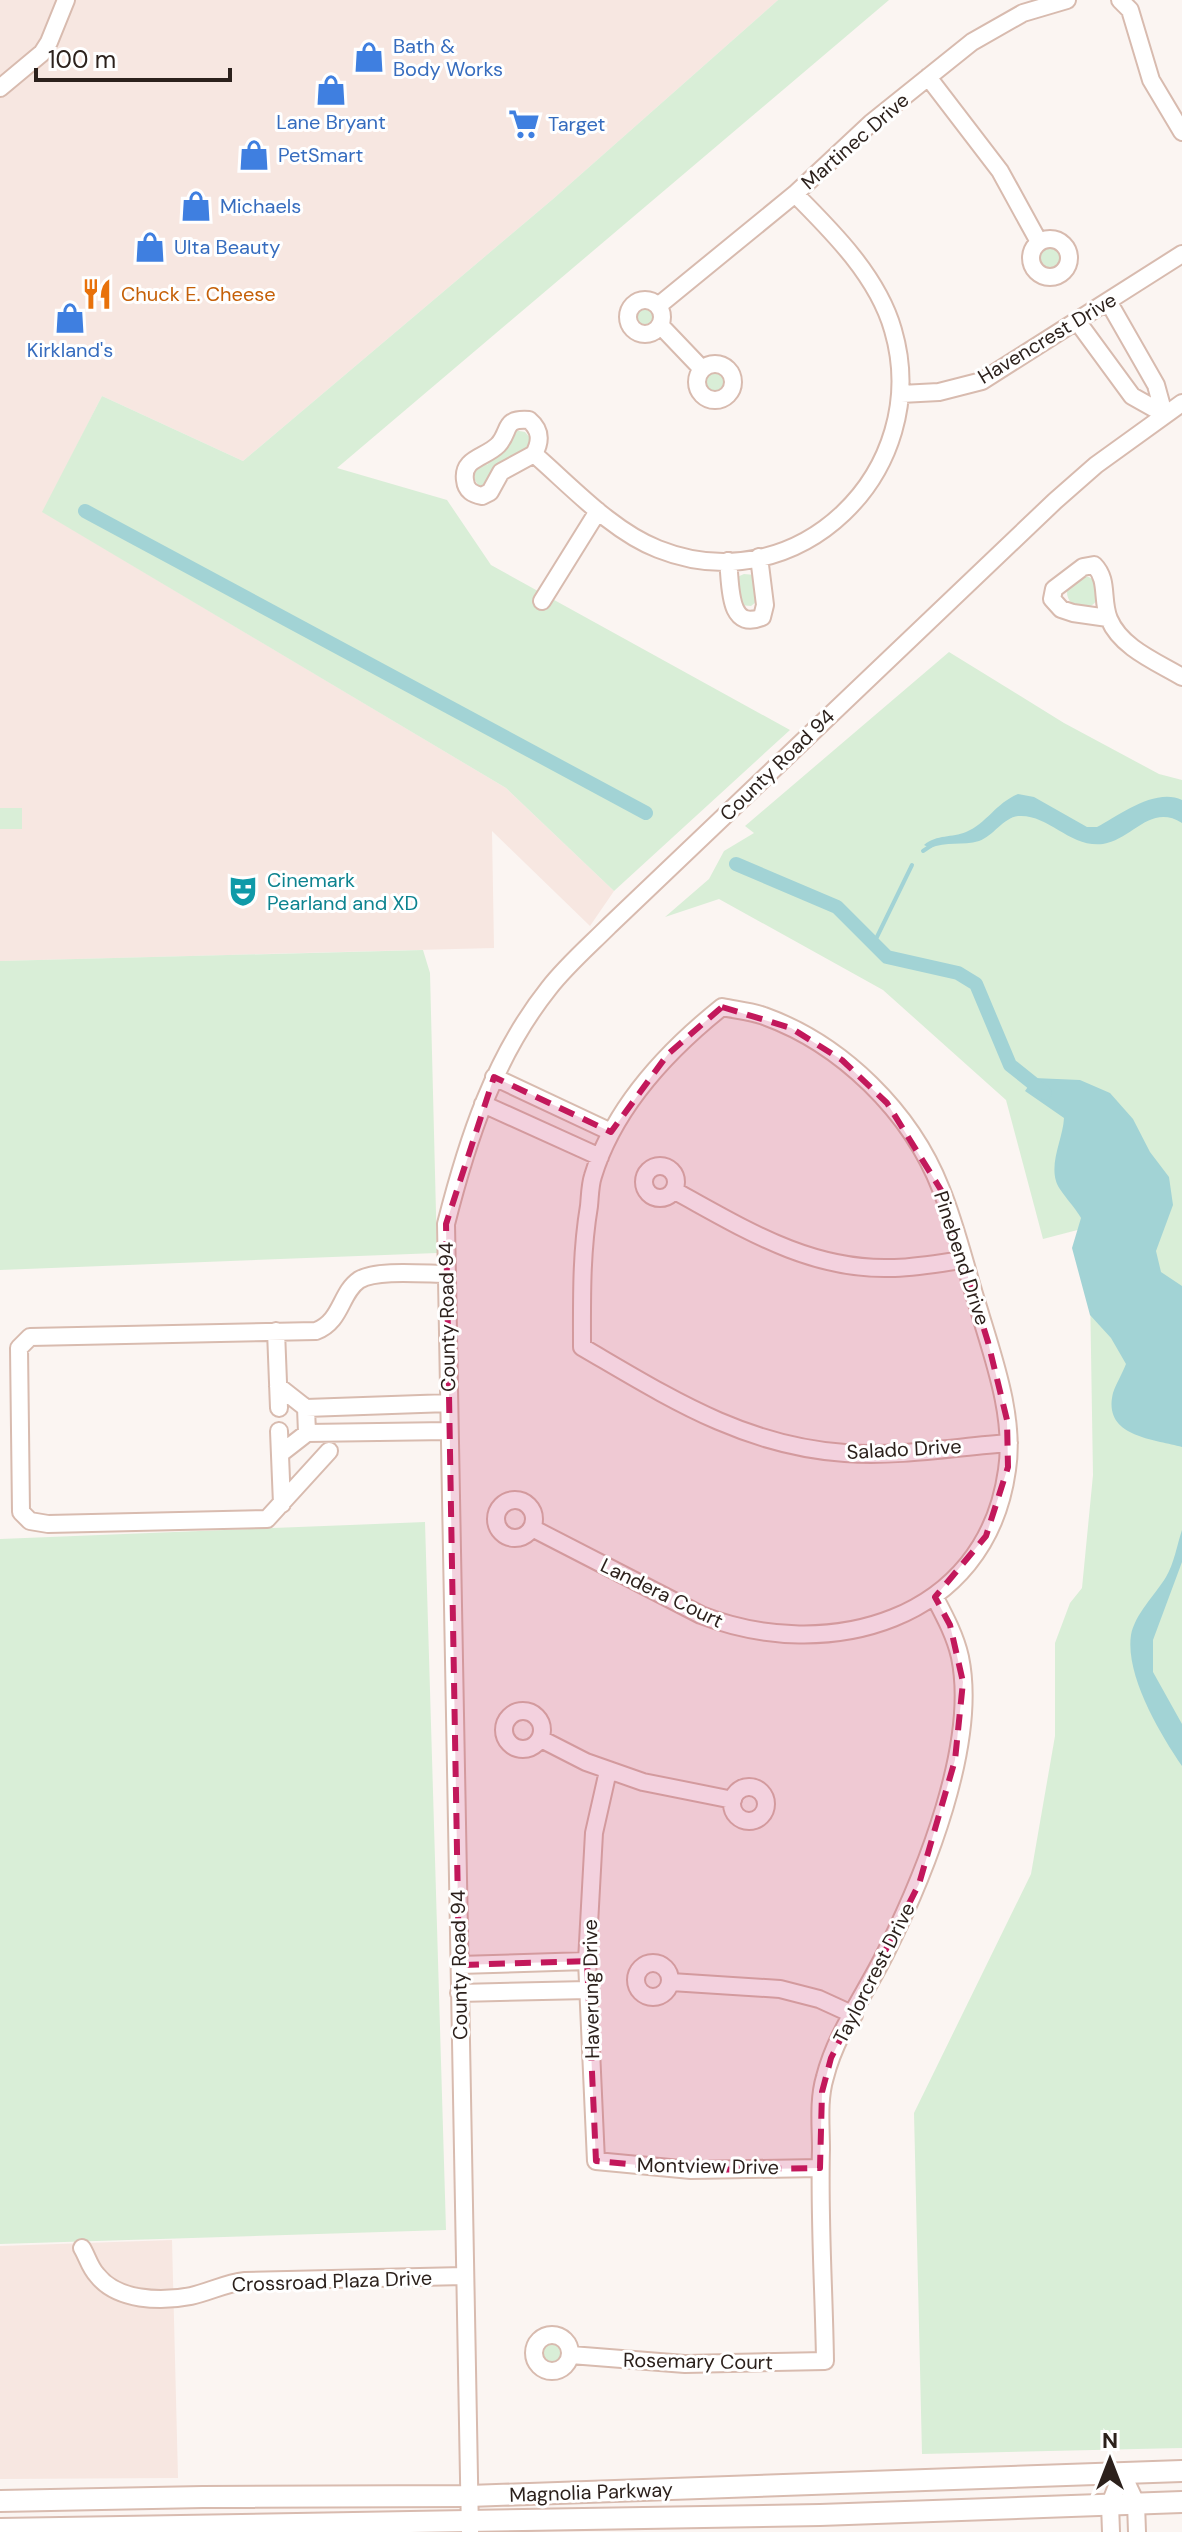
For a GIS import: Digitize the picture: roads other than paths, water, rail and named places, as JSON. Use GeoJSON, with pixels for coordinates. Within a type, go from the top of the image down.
{"type":"FeatureCollection","features":[{"type":"Feature","properties":{"kind":"main road","name":"Magnolia Parkway"},"geometry":{"type":"LineString","coordinates":[[0,2501],[469,2496],[1182,2471]]}},
{"type":"Feature","properties":{"kind":"main road"},"geometry":{"type":"LineString","coordinates":[[791,2485],[793,2515]]}},
{"type":"Feature","properties":{"kind":"main road"},"geometry":{"type":"LineString","coordinates":[[211,2524],[217,2514],[227,2509],[254,2507],[298,2496]]}},
{"type":"Feature","properties":{"kind":"main road","name":"Magnolia Parkway"},"geometry":{"type":"LineString","coordinates":[[0,2529],[211,2524],[470,2526],[1182,2502]]}},
{"type":"Feature","properties":{"kind":"street"},"geometry":{"type":"LineString","coordinates":[[0,88],[42,53],[66,0]]}},
{"type":"Feature","properties":{"kind":"street","name":"Martinec Drive"},"geometry":{"type":"LineString","coordinates":[[660,325],[644,334],[632,328],[629,323],[630,310],[640,301],[658,306],[795,194],[871,123],[972,42],[1023,13],[1067,0]]}},
{"type":"Feature","properties":{"kind":"street"},"geometry":{"type":"LineString","coordinates":[[1126,2],[1151,80],[1182,132]]}},
{"type":"Feature","properties":{"kind":"street"},"geometry":{"type":"LineString","coordinates":[[928,77],[1000,171],[1039,242]]}},
{"type":"Feature","properties":{"kind":"street"},"geometry":{"type":"LineString","coordinates":[[534,454],[598,511],[638,540],[685,557],[728,561],[759,557],[803,542],[840,518],[883,461],[892,438],[901,394],[899,351],[883,304],[871,282],[827,227],[795,194]]}},
{"type":"Feature","properties":{"kind":"street","name":"Havencrest Drive"},"geometry":{"type":"LineString","coordinates":[[901,394],[939,392],[982,381],[1182,254]]}},
{"type":"Feature","properties":{"kind":"street"},"geometry":{"type":"LineString","coordinates":[[1108,301],[1156,385],[1164,414]]}},
{"type":"Feature","properties":{"kind":"street"},"geometry":{"type":"LineString","coordinates":[[658,306],[660,325],[702,369]]}},
{"type":"Feature","properties":{"kind":"street"},"geometry":{"type":"LineString","coordinates":[[1077,321],[1132,396],[1164,414]]}},
{"type":"Feature","properties":{"kind":"street","name":"County Road 94"},"geometry":{"type":"LineString","coordinates":[[470,2526],[446,1224],[464,1152],[494,1077],[549,987],[609,926],[1055,501],[1096,465],[1182,403]]}},
{"type":"Feature","properties":{"kind":"street"},"geometry":{"type":"LineString","coordinates":[[529,420],[537,426],[540,439],[534,454],[501,472],[490,492],[482,496],[473,494],[466,485],[465,469],[469,463],[500,443],[507,426],[514,421],[529,420]]}},
{"type":"Feature","properties":{"kind":"street"},"geometry":{"type":"LineString","coordinates":[[542,601],[598,511]]}},
{"type":"Feature","properties":{"kind":"street"},"geometry":{"type":"LineString","coordinates":[[728,561],[733,609],[740,617],[753,620],[762,617],[765,605],[759,557]]}},
{"type":"Feature","properties":{"kind":"street"},"geometry":{"type":"LineString","coordinates":[[1108,618],[1126,643],[1182,677]]}},
{"type":"Feature","properties":{"kind":"street","name":"Pinebend Drive"},"geometry":{"type":"LineString","coordinates":[[611,1132],[668,1054],[722,1007],[762,1015],[815,1041],[853,1069],[887,1103],[913,1136],[941,1190],[963,1260],[988,1342],[1007,1420],[1009,1443],[1004,1491],[986,1536],[956,1578],[934,1596]]}},
{"type":"Feature","properties":{"kind":"street"},"geometry":{"type":"LineString","coordinates":[[483,1104],[600,1157],[611,1132],[494,1077]]}},
{"type":"Feature","properties":{"kind":"street","name":"Salado Drive"},"geometry":{"type":"LineString","coordinates":[[600,1157],[592,1178],[583,1236],[582,1347],[694,1411],[775,1442],[844,1453],[879,1454],[1009,1443]]}},
{"type":"Feature","properties":{"kind":"street"},"geometry":{"type":"LineString","coordinates":[[675,1191],[768,1242],[826,1262],[891,1269],[963,1260]]}},
{"type":"Feature","properties":{"kind":"street"},"geometry":{"type":"LineString","coordinates":[[329,1451],[267,1519],[48,1524],[30,1521],[21,1512],[19,1348],[30,1337],[316,1331],[327,1326],[356,1281],[369,1275],[447,1274]]}},
{"type":"Feature","properties":{"kind":"street"},"geometry":{"type":"LineString","coordinates":[[276,1331],[279,1408]]}},
{"type":"Feature","properties":{"kind":"street"},"geometry":{"type":"LineString","coordinates":[[278,1386],[306,1408],[449,1403]]}},
{"type":"Feature","properties":{"kind":"street"},"geometry":{"type":"LineString","coordinates":[[306,1408],[307,1433]]}},
{"type":"Feature","properties":{"kind":"street"},"geometry":{"type":"LineString","coordinates":[[279,1431],[282,1504]]}},
{"type":"Feature","properties":{"kind":"street"},"geometry":{"type":"LineString","coordinates":[[280,1454],[307,1433],[449,1431]]}},
{"type":"Feature","properties":{"kind":"street","name":"Landera Court"},"geometry":{"type":"LineString","coordinates":[[532,1528],[701,1615],[755,1632],[784,1636],[843,1632],[899,1615],[934,1596]]}},
{"type":"Feature","properties":{"kind":"street","name":"Taylorcrest Drive"},"geometry":{"type":"LineString","coordinates":[[825,2361],[820,2168],[824,2079],[831,2058],[919,1884],[946,1803],[962,1718],[963,1682],[959,1656],[950,1625],[934,1596]]}},
{"type":"Feature","properties":{"kind":"street"},"geometry":{"type":"LineString","coordinates":[[541,1739],[608,1771],[680,1791],[733,1800]]}},
{"type":"Feature","properties":{"kind":"street","name":"Haverung Drive"},"geometry":{"type":"LineString","coordinates":[[596,2161],[587,1961],[594,1833],[608,1771]]}},
{"type":"Feature","properties":{"kind":"street"},"geometry":{"type":"LineString","coordinates":[[459,1965],[587,1961]]}},
{"type":"Feature","properties":{"kind":"street"},"geometry":{"type":"LineString","coordinates":[[671,1982],[790,1991],[819,1999],[854,2015]]}},
{"type":"Feature","properties":{"kind":"street"},"geometry":{"type":"LineString","coordinates":[[459,1993],[588,1990]]}},
{"type":"Feature","properties":{"kind":"street","name":"Montview Drive"},"geometry":{"type":"LineString","coordinates":[[596,2161],[691,2170],[820,2168]]}},
{"type":"Feature","properties":{"kind":"street","name":"Crossroad Plaza Drive"},"geometry":{"type":"LineString","coordinates":[[82,2248],[97,2276],[113,2288],[138,2297],[187,2297],[221,2285],[245,2281],[464,2276]]}},
{"type":"Feature","properties":{"kind":"street","name":"Rosemary Court"},"geometry":{"type":"LineString","coordinates":[[571,2355],[685,2364],[825,2361]]}},
{"type":"Feature","properties":{"kind":"street"},"geometry":{"type":"LineString","coordinates":[[1122,2473],[1136,2503],[1137,2532]]}},
{"type":"Feature","properties":{"kind":"street"},"geometry":{"type":"LineString","coordinates":[[1111,2532],[1110,2504],[1122,2473]]}},
{"type":"Feature","properties":{"kind":"water"},"geometry":{"type":"Polygon","coordinates":[[[1018,794],[1034,797],[1087,827],[1097,827],[1149,800],[1172,797],[1182,800],[1182,823],[1160,817],[1113,841],[1091,844],[1032,817],[1021,816],[1010,819],[979,841],[930,848],[924,845],[973,828],[1018,794]]]}},
{"type":"Feature","properties":{"kind":"water"},"geometry":{"type":"Polygon","coordinates":[[[1034,1078],[1080,1080],[1110,1093],[1133,1119],[1150,1152],[1169,1177],[1173,1205],[1156,1251],[1161,1272],[1182,1286],[1182,1447],[1133,1434],[1115,1419],[1113,1393],[1126,1364],[1111,1338],[1090,1315],[1072,1248],[1081,1218],[1056,1181],[1056,1158],[1064,1118],[1025,1091],[1034,1078]]]}},
{"type":"Feature","properties":{"kind":"water"},"geometry":{"type":"Polygon","coordinates":[[[1182,1530],[1182,1562],[1153,1640],[1153,1672],[1182,1724],[1182,1766],[1146,1704],[1133,1668],[1131,1635],[1141,1612],[1169,1572],[1182,1530]]]}},
{"type":"Feature","properties":{"kind":"waterway"},"geometry":{"type":"LineString","coordinates":[[85,511],[646,813]]}},
{"type":"Feature","properties":{"kind":"waterway"},"geometry":{"type":"LineString","coordinates":[[923,851],[932,845]]}},
{"type":"Feature","properties":{"kind":"waterway"},"geometry":{"type":"LineString","coordinates":[[736,864],[837,907],[887,957],[958,973],[976,984],[1010,1065],[1045,1093]]}},
{"type":"Feature","properties":{"kind":"waterway"},"geometry":{"type":"LineString","coordinates":[[873,945],[912,865]]}},
{"type":"Feature","properties":{"kind":"place","name":"Bath & Body Works"},"geometry":{"type":"Point","coordinates":[369,57]}},
{"type":"Feature","properties":{"kind":"place","name":"Lane Bryant"},"geometry":{"type":"Point","coordinates":[331,90]}},
{"type":"Feature","properties":{"kind":"place","name":"Target"},"geometry":{"type":"Point","coordinates":[524,124]}},
{"type":"Feature","properties":{"kind":"place","name":"PetSmart"},"geometry":{"type":"Point","coordinates":[254,155]}},
{"type":"Feature","properties":{"kind":"place","name":"Michaels"},"geometry":{"type":"Point","coordinates":[196,206]}},
{"type":"Feature","properties":{"kind":"place","name":"Ulta Beauty"},"geometry":{"type":"Point","coordinates":[150,247]}},
{"type":"Feature","properties":{"kind":"place","name":"Chuck E. Cheese"},"geometry":{"type":"Point","coordinates":[97,294]}},
{"type":"Feature","properties":{"kind":"place","name":"Kirkland's"},"geometry":{"type":"Point","coordinates":[70,318]}},
{"type":"Feature","properties":{"kind":"place","name":"Cinemark Pearland and XD"},"geometry":{"type":"Point","coordinates":[243,891]}}]}
